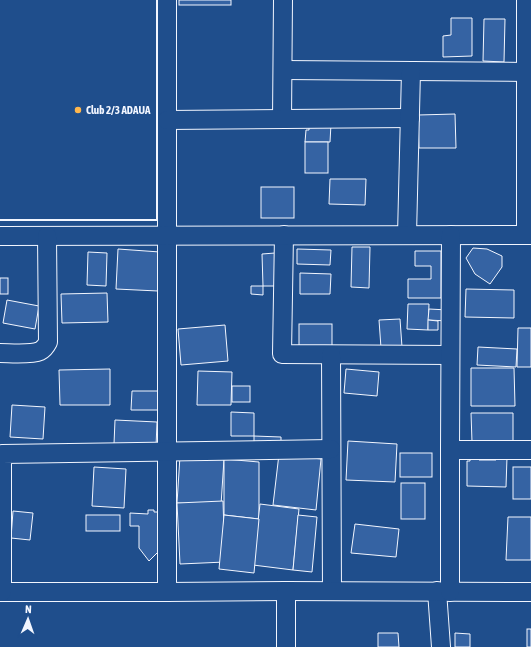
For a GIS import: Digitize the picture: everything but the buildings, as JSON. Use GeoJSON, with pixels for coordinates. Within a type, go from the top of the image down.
{"type":"FeatureCollection","features":[{"type":"Feature","properties":{"kind":"street"},"geometry":{"type":"LineString","coordinates":[[167,0],[167,592]]}},
{"type":"Feature","properties":{"kind":"street"},"geometry":{"type":"LineString","coordinates":[[282,119],[283,0]]}},
{"type":"Feature","properties":{"kind":"street"},"geometry":{"type":"LineString","coordinates":[[0,236],[528,235],[526,0]]}},
{"type":"Feature","properties":{"kind":"street"},"geometry":{"type":"LineString","coordinates":[[282,70],[526,72]]}},
{"type":"Feature","properties":{"kind":"street"},"geometry":{"type":"LineString","coordinates":[[407,235],[411,71]]}},
{"type":"Feature","properties":{"kind":"street"},"geometry":{"type":"LineString","coordinates":[[167,120],[410,118]]}},
{"type":"Feature","properties":{"kind":"street"},"geometry":{"type":"LineString","coordinates":[[284,235],[282,354],[450,355]]}},
{"type":"Feature","properties":{"kind":"street"},"geometry":{"type":"LineString","coordinates":[[441,647],[450,450],[451,235]]}},
{"type":"Feature","properties":{"kind":"street"},"geometry":{"type":"LineString","coordinates":[[0,353],[39,352],[46,347],[48,342],[47,236]]}},
{"type":"Feature","properties":{"kind":"street"},"geometry":{"type":"LineString","coordinates":[[331,355],[332,591]]}},
{"type":"Feature","properties":{"kind":"street"},"geometry":{"type":"LineString","coordinates":[[331,449],[2,454],[1,592],[531,592]]}},
{"type":"Feature","properties":{"kind":"street"},"geometry":{"type":"LineString","coordinates":[[450,450],[531,450]]}},
{"type":"Feature","properties":{"kind":"street"},"geometry":{"type":"LineString","coordinates":[[286,591],[286,647]]}},
{"type":"Feature","properties":{"kind":"wall"},"geometry":{"type":"LineString","coordinates":[[0,220],[157,220],[157,0]]}},
{"type":"Feature","properties":{"kind":"place","name":"Club 2/3 ADAUA"},"geometry":{"type":"Point","coordinates":[78,110]}}]}
